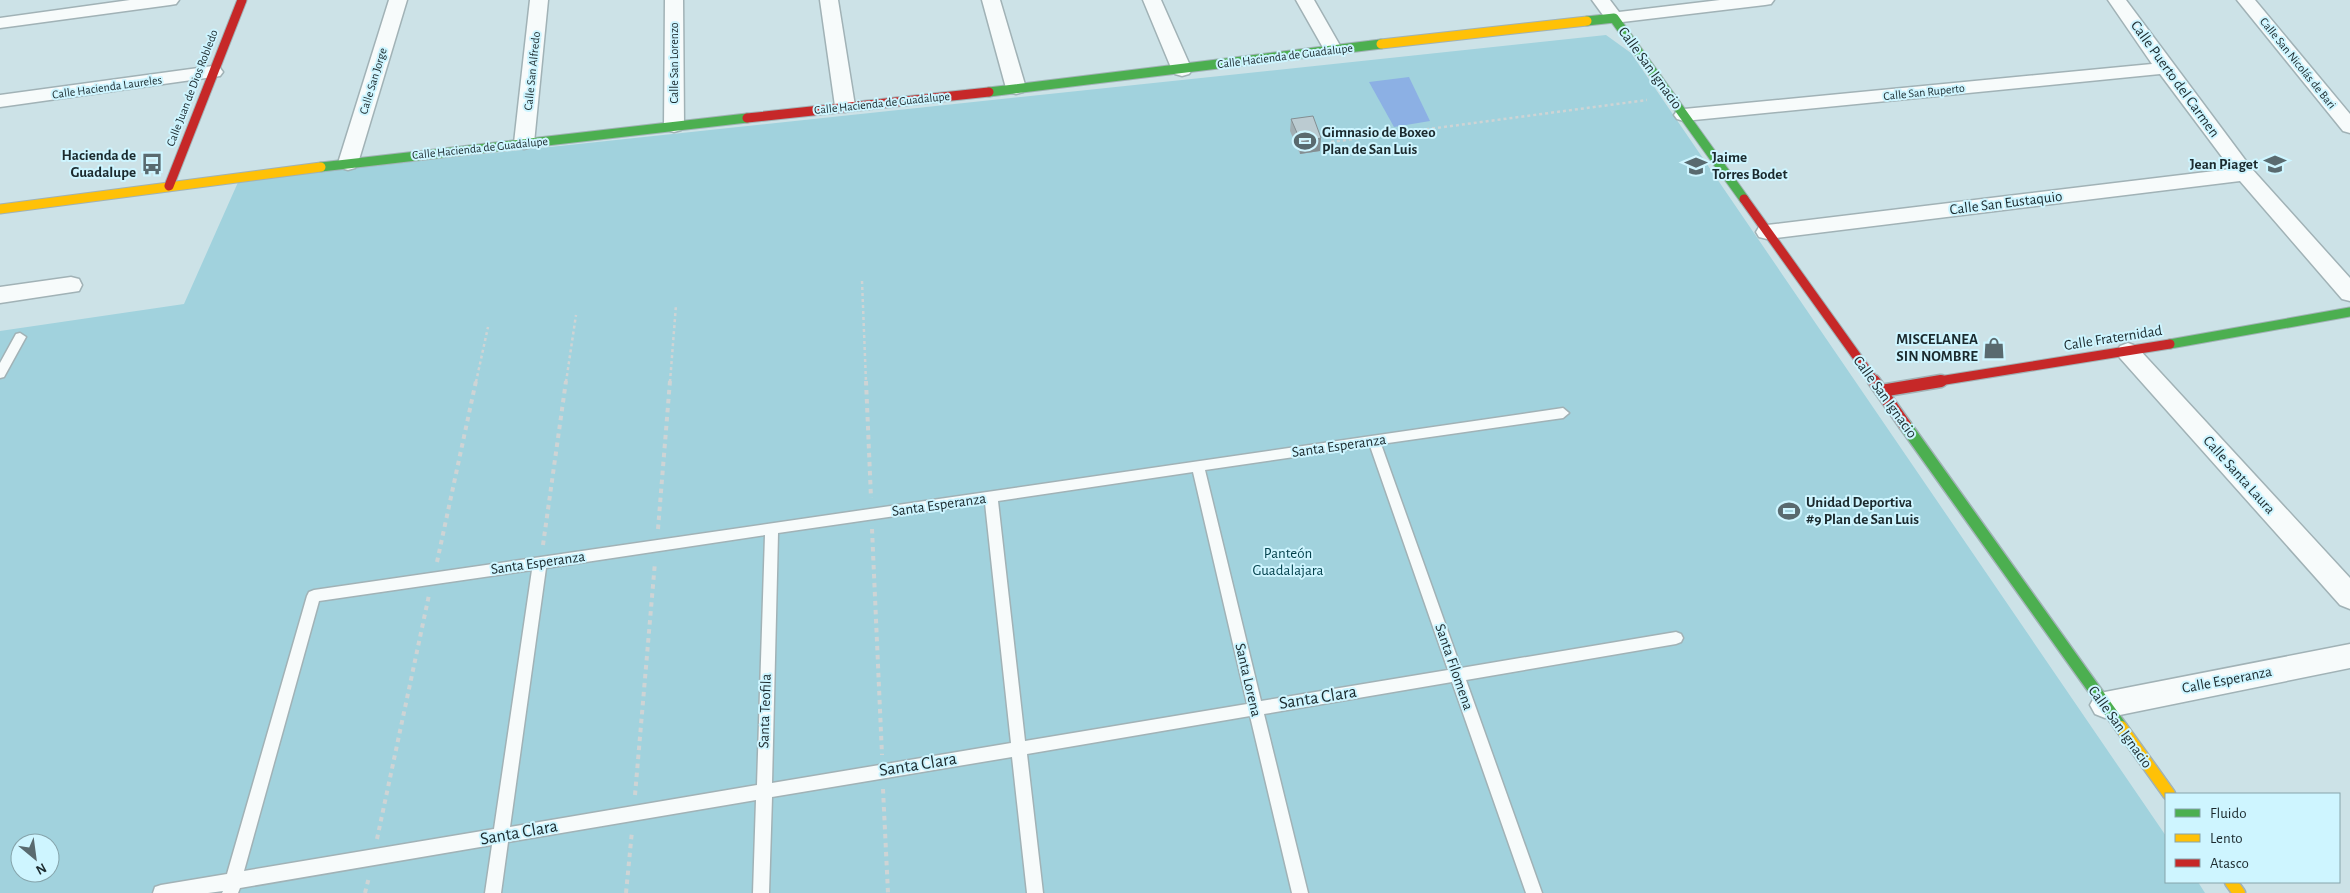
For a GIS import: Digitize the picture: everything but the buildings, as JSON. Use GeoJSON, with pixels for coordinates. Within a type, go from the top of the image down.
{"type":"FeatureCollection","features":[{"type":"Feature","properties":{"kind":"street"},"geometry":{"type":"LineString","coordinates":[[0,24],[170,0]]}},
{"type":"Feature","properties":{"kind":"street","name":"Calle Juan de Dios Robledo"},"geometry":{"type":"LineString","coordinates":[[169,186],[242,0]]}},
{"type":"Feature","properties":{"kind":"street","name":"Calle San Jorge"},"geometry":{"type":"LineString","coordinates":[[348,163],[398,0]]}},
{"type":"Feature","properties":{"kind":"street","name":"Calle San Alfredo"},"geometry":{"type":"LineString","coordinates":[[524,143],[540,0]]}},
{"type":"Feature","properties":{"kind":"street","name":"Calle San Lorenzo"},"geometry":{"type":"LineString","coordinates":[[674,0],[674,126]]}},
{"type":"Feature","properties":{"kind":"street"},"geometry":{"type":"LineString","coordinates":[[829,0],[845,106]]}},
{"type":"Feature","properties":{"kind":"street"},"geometry":{"type":"LineString","coordinates":[[990,0],[1016,88]]}},
{"type":"Feature","properties":{"kind":"street"},"geometry":{"type":"LineString","coordinates":[[1152,0],[1182,70]]}},
{"type":"Feature","properties":{"kind":"street"},"geometry":{"type":"LineString","coordinates":[[1305,0],[1332,49]]}},
{"type":"Feature","properties":{"kind":"street","name":"Calle San Ignacio"},"geometry":{"type":"LineString","coordinates":[[1602,0],[2167,793]]}},
{"type":"Feature","properties":{"kind":"street","name":"Calle Hacienda de Guadalupe"},"geometry":{"type":"LineString","coordinates":[[0,209],[348,163],[845,106],[1182,70],[1332,49],[1765,0]]}},
{"type":"Feature","properties":{"kind":"street","name":"Calle Puerto del Carmen"},"geometry":{"type":"LineString","coordinates":[[2117,0],[2165,68],[2245,174],[2350,293]]}},
{"type":"Feature","properties":{"kind":"street","name":"Calle San Nicolás de Bari"},"geometry":{"type":"LineString","coordinates":[[2246,0],[2350,127]]}},
{"type":"Feature","properties":{"kind":"street","name":"Calle San Ruperto"},"geometry":{"type":"LineString","coordinates":[[1684,115],[2165,68]]}},
{"type":"Feature","properties":{"kind":"street","name":"Calle Hacienda Laureles"},"geometry":{"type":"LineString","coordinates":[[0,101],[213,72]]}},
{"type":"Feature","properties":{"kind":"street","name":"Calle San Eustaquio"},"geometry":{"type":"LineString","coordinates":[[1767,232],[2245,174]]}},
{"type":"Feature","properties":{"kind":"street"},"geometry":{"type":"LineString","coordinates":[[0,295],[71,285]]}},
{"type":"Feature","properties":{"kind":"street","name":"Calle Fraternidad"},"geometry":{"type":"LineString","coordinates":[[1881,391],[2128,352],[2350,312]]}},
{"type":"Feature","properties":{"kind":"street","name":"Calle Santa Laura"},"geometry":{"type":"LineString","coordinates":[[2128,352],[2350,597]]}},
{"type":"Feature","properties":{"kind":"street","name":"Calle Esperanza"},"geometry":{"type":"LineString","coordinates":[[2105,705],[2350,656]]}},
{"type":"Feature","properties":{"kind":"lane"},"geometry":{"type":"LineString","coordinates":[[0,374],[20,337]]}},
{"type":"Feature","properties":{"kind":"lane","name":"Santa Esperanza"},"geometry":{"type":"LineString","coordinates":[[232,887],[314,596],[1563,413]]}},
{"type":"Feature","properties":{"kind":"lane","name":"Santa Filomena"},"geometry":{"type":"LineString","coordinates":[[1374,441],[1534,893]]}},
{"type":"Feature","properties":{"kind":"lane","name":"Santa Lorena"},"geometry":{"type":"LineString","coordinates":[[1198,467],[1300,893]]}},
{"type":"Feature","properties":{"kind":"lane"},"geometry":{"type":"LineString","coordinates":[[992,497],[1036,893]]}},
{"type":"Feature","properties":{"kind":"lane","name":"Santa Teofila"},"geometry":{"type":"LineString","coordinates":[[761,893],[762,792],[772,529]]}},
{"type":"Feature","properties":{"kind":"lane"},"geometry":{"type":"LineString","coordinates":[[493,893],[540,563]]}},
{"type":"Feature","properties":{"kind":"lane","name":"Santa Clara"},"geometry":{"type":"LineString","coordinates":[[162,893],[232,887],[373,857],[1676,638]]}},
{"type":"Feature","properties":{"kind":"path"},"geometry":{"type":"LineString","coordinates":[[1331,142],[1640,101]]}},
{"type":"Feature","properties":{"kind":"path"},"geometry":{"type":"LineString","coordinates":[[862,281],[888,893]]}},
{"type":"Feature","properties":{"kind":"path"},"geometry":{"type":"LineString","coordinates":[[626,893],[676,305]]}},
{"type":"Feature","properties":{"kind":"path"},"geometry":{"type":"LineString","coordinates":[[540,563],[576,315]]}},
{"type":"Feature","properties":{"kind":"path"},"geometry":{"type":"LineString","coordinates":[[365,893],[488,327]]}},
{"type":"Feature","properties":{"kind":"green space","name":"Panteón Guadalajara"},"geometry":{"type":"Polygon","coordinates":[[[1606,35],[1631,53],[2165,835],[2165,883],[2199,883],[2205,893],[0,893],[0,331],[184,304],[239,180],[1606,35]]]}},
{"type":"Feature","properties":{"kind":"water"},"geometry":{"type":"Polygon","coordinates":[[[1409,77],[1430,121],[1394,127],[1369,82],[1409,77]]]}},
{"type":"Feature","properties":{"kind":"traffic: fast"},"geometry":{"type":"LineString","coordinates":[[1587,21],[1614,18],[1744,199]]}},
{"type":"Feature","properties":{"kind":"traffic: fast"},"geometry":{"type":"LineString","coordinates":[[989,92],[1182,70],[1381,44]]}},
{"type":"Feature","properties":{"kind":"traffic: fast"},"geometry":{"type":"LineString","coordinates":[[321,167],[747,118]]}},
{"type":"Feature","properties":{"kind":"traffic: fast"},"geometry":{"type":"LineString","coordinates":[[2170,344],[2350,312]]}},
{"type":"Feature","properties":{"kind":"traffic: fast"},"geometry":{"type":"LineString","coordinates":[[1905,425],[2121,727]]}},
{"type":"Feature","properties":{"kind":"traffic: slow"},"geometry":{"type":"LineString","coordinates":[[1381,44],[1587,21]]}},
{"type":"Feature","properties":{"kind":"traffic: slow"},"geometry":{"type":"LineString","coordinates":[[0,209],[321,167]]}},
{"type":"Feature","properties":{"kind":"traffic: slow"},"geometry":{"type":"LineString","coordinates":[[2121,727],[2168,793]]}},
{"type":"Feature","properties":{"kind":"traffic: slow"},"geometry":{"type":"LineString","coordinates":[[2232,883],[2239,893]]}},
{"type":"Feature","properties":{"kind":"traffic: jam"},"geometry":{"type":"LineString","coordinates":[[169,186],[242,0]]}},
{"type":"Feature","properties":{"kind":"traffic: jam"},"geometry":{"type":"LineString","coordinates":[[747,118],[989,92]]}},
{"type":"Feature","properties":{"kind":"traffic: jam"},"geometry":{"type":"LineString","coordinates":[[1744,199],[1905,425]]}},
{"type":"Feature","properties":{"kind":"traffic: jam"},"geometry":{"type":"LineString","coordinates":[[1881,391],[2170,344]]}},
{"type":"Feature","properties":{"kind":"place","name":"Gimnasio de Boxeo Plan de San Luis"},"geometry":{"type":"Point","coordinates":[1305,141]}},
{"type":"Feature","properties":{"kind":"place","name":"Hacienda de Guadalupe"},"geometry":{"type":"Point","coordinates":[152,164]}},
{"type":"Feature","properties":{"kind":"place","name":"Jean Piaget"},"geometry":{"type":"Point","coordinates":[2275,164]}},
{"type":"Feature","properties":{"kind":"place","name":"Jaime Torres Bodet"},"geometry":{"type":"Point","coordinates":[1696,166]}},
{"type":"Feature","properties":{"kind":"place","name":"MISCELANEA SIN NOMBRE"},"geometry":{"type":"Point","coordinates":[1994,348]}},
{"type":"Feature","properties":{"kind":"place","name":"Unidad Deportiva #9 Plan de San Luis"},"geometry":{"type":"Point","coordinates":[1789,511]}}]}
